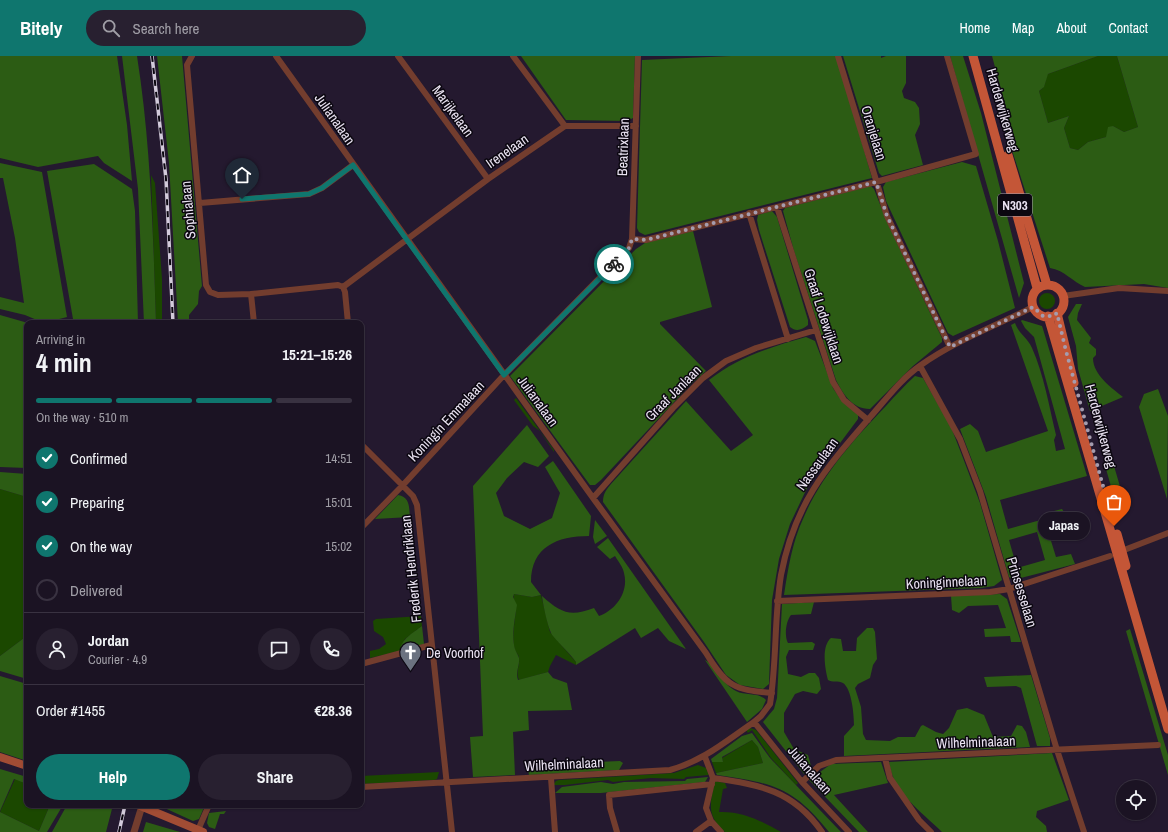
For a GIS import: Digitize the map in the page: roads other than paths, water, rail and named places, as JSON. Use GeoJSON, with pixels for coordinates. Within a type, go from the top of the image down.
{"type":"FeatureCollection","features":[{"type":"Feature","properties":{"kind":"main road","name":"Harderwijkerweg"},"geometry":{"type":"LineString","coordinates":[[973,56],[1037,288]]}},
{"type":"Feature","properties":{"kind":"main road","name":"Harderwijkerweg"},"geometry":{"type":"LineString","coordinates":[[979,56],[1047,285]]}},
{"type":"Feature","properties":{"kind":"main road"},"geometry":{"type":"LineString","coordinates":[[1033,307],[1039,314],[1048,316],[1057,313],[1063,305],[1063,296],[1057,288],[1047,285],[1037,288]]}},
{"type":"Feature","properties":{"kind":"main road","name":"N303"},"geometry":{"type":"LineString","coordinates":[[1033,307],[1032,297],[1037,288]]}},
{"type":"Feature","properties":{"kind":"main road","name":"Harderwijkerweg"},"geometry":{"type":"LineString","coordinates":[[1057,313],[1095,458],[1116,553],[1123,572],[1168,728]]}},
{"type":"Feature","properties":{"kind":"main road","name":"Harderwijkerweg"},"geometry":{"type":"LineString","coordinates":[[1048,316],[1093,468],[1116,553],[1168,707]]}},
{"type":"Feature","properties":{"kind":"main road"},"geometry":{"type":"LineString","coordinates":[[0,757],[24,765]]}},
{"type":"Feature","properties":{"kind":"main road"},"geometry":{"type":"LineString","coordinates":[[145,808],[201,831]]}},
{"type":"Feature","properties":{"kind":"street","name":"Sophialaan"},"geometry":{"type":"LineString","coordinates":[[192,56],[187,65],[206,285],[210,292],[218,295],[251,294],[338,285],[343,287]]}},
{"type":"Feature","properties":{"kind":"street","name":"Julianalaan"},"geometry":{"type":"LineString","coordinates":[[276,56],[504,375],[706,653],[718,672],[733,686],[747,691],[772,693]]}},
{"type":"Feature","properties":{"kind":"street","name":"Marijkelaan"},"geometry":{"type":"LineString","coordinates":[[398,56],[488,180]]}},
{"type":"Feature","properties":{"kind":"street"},"geometry":{"type":"LineString","coordinates":[[513,56],[564,126],[636,126]]}},
{"type":"Feature","properties":{"kind":"street","name":"Beatrixlaan"},"geometry":{"type":"LineString","coordinates":[[632,239],[638,56]]}},
{"type":"Feature","properties":{"kind":"street","name":"Oranjelaan"},"geometry":{"type":"LineString","coordinates":[[838,56],[887,216],[950,347]]}},
{"type":"Feature","properties":{"kind":"street"},"geometry":{"type":"LineString","coordinates":[[632,239],[646,240],[876,182],[976,154],[947,56]]}},
{"type":"Feature","properties":{"kind":"street","name":"Irenelaan"},"geometry":{"type":"LineString","coordinates":[[343,287],[564,126]]}},
{"type":"Feature","properties":{"kind":"street"},"geometry":{"type":"LineString","coordinates":[[200,203],[309,194],[322,188],[353,165]]}},
{"type":"Feature","properties":{"kind":"street","name":"Graaf Lodewijklaan"},"geometry":{"type":"LineString","coordinates":[[777,207],[833,382],[844,400],[868,420]]}},
{"type":"Feature","properties":{"kind":"street"},"geometry":{"type":"LineString","coordinates":[[748,214],[788,339]]}},
{"type":"Feature","properties":{"kind":"street","name":"Koningin Emmalaan"},"geometry":{"type":"LineString","coordinates":[[364,525],[403,485],[504,375],[625,253],[632,239]]}},
{"type":"Feature","properties":{"kind":"street"},"geometry":{"type":"LineString","coordinates":[[343,287],[346,292],[348,320]]}},
{"type":"Feature","properties":{"kind":"street"},"geometry":{"type":"LineString","coordinates":[[1063,296],[1119,288],[1168,290]]}},
{"type":"Feature","properties":{"kind":"street"},"geometry":{"type":"LineString","coordinates":[[251,294],[254,320]]}},
{"type":"Feature","properties":{"kind":"street","name":"Nassaulaan"},"geometry":{"type":"LineString","coordinates":[[754,722],[761,716],[770,704],[772,693],[777,601],[782,573],[793,529],[809,494],[833,460],[893,392],[920,366],[950,347],[1033,307]]}},
{"type":"Feature","properties":{"kind":"street","name":"Graaf Janlaan"},"geometry":{"type":"LineString","coordinates":[[593,498],[673,408],[703,378],[726,361],[756,348],[816,330]]}},
{"type":"Feature","properties":{"kind":"street","name":"Prinsesselaan"},"geometry":{"type":"LineString","coordinates":[[920,366],[960,438],[980,491],[1057,750],[1084,832]]}},
{"type":"Feature","properties":{"kind":"street","name":"Frederik Hendriklaan"},"geometry":{"type":"LineString","coordinates":[[364,447],[403,485],[413,496],[417,505],[431,645],[434,659],[445,783],[452,832]]}},
{"type":"Feature","properties":{"kind":"street","name":"Koninginnelaan"},"geometry":{"type":"LineString","coordinates":[[777,601],[990,592],[1009,588],[1116,553],[1168,533]]}},
{"type":"Feature","properties":{"kind":"street"},"geometry":{"type":"LineString","coordinates":[[364,663],[431,645]]}},
{"type":"Feature","properties":{"kind":"street","name":"Julianalaan"},"geometry":{"type":"LineString","coordinates":[[754,722],[802,782],[849,832]]}},
{"type":"Feature","properties":{"kind":"street","name":"Wilhelminalaan"},"geometry":{"type":"LineString","coordinates":[[364,787],[551,778],[670,770],[688,766],[705,757],[754,722]]}},
{"type":"Feature","properties":{"kind":"street","name":"Wilhelminalaan"},"geometry":{"type":"LineString","coordinates":[[802,782],[819,766],[836,760],[1158,746]]}},
{"type":"Feature","properties":{"kind":"street"},"geometry":{"type":"LineString","coordinates":[[705,757],[712,781],[706,808],[711,821],[721,832]]}},
{"type":"Feature","properties":{"kind":"street"},"geometry":{"type":"LineString","coordinates":[[885,758],[893,784],[931,832]]}},
{"type":"Feature","properties":{"kind":"street"},"geometry":{"type":"LineString","coordinates":[[551,778],[555,832]]}},
{"type":"Feature","properties":{"kind":"street"},"geometry":{"type":"LineString","coordinates":[[617,832],[610,808],[609,795],[712,781],[753,784],[774,790],[792,801],[812,818],[822,832]]}},
{"type":"Feature","properties":{"kind":"street"},"geometry":{"type":"LineString","coordinates":[[134,832],[140,808]]}},
{"type":"Feature","properties":{"kind":"street"},"geometry":{"type":"LineString","coordinates":[[201,831],[208,808]]}},
{"type":"Feature","properties":{"kind":"street"},"geometry":{"type":"LineString","coordinates":[[696,832],[711,821]]}},
{"type":"Feature","properties":{"kind":"railway"},"geometry":{"type":"LineString","coordinates":[[152,56],[166,179],[173,320]]}},
{"type":"Feature","properties":{"kind":"railway"},"geometry":{"type":"LineString","coordinates":[[119,832],[124,808]]}},
{"type":"Feature","properties":{"kind":"place","name":"Japas"},"geometry":{"type":"Point","coordinates":[1114,526]}},
{"type":"Feature","properties":{"kind":"place","name":"De Voorhof"},"geometry":{"type":"Point","coordinates":[411,672]}}]}
